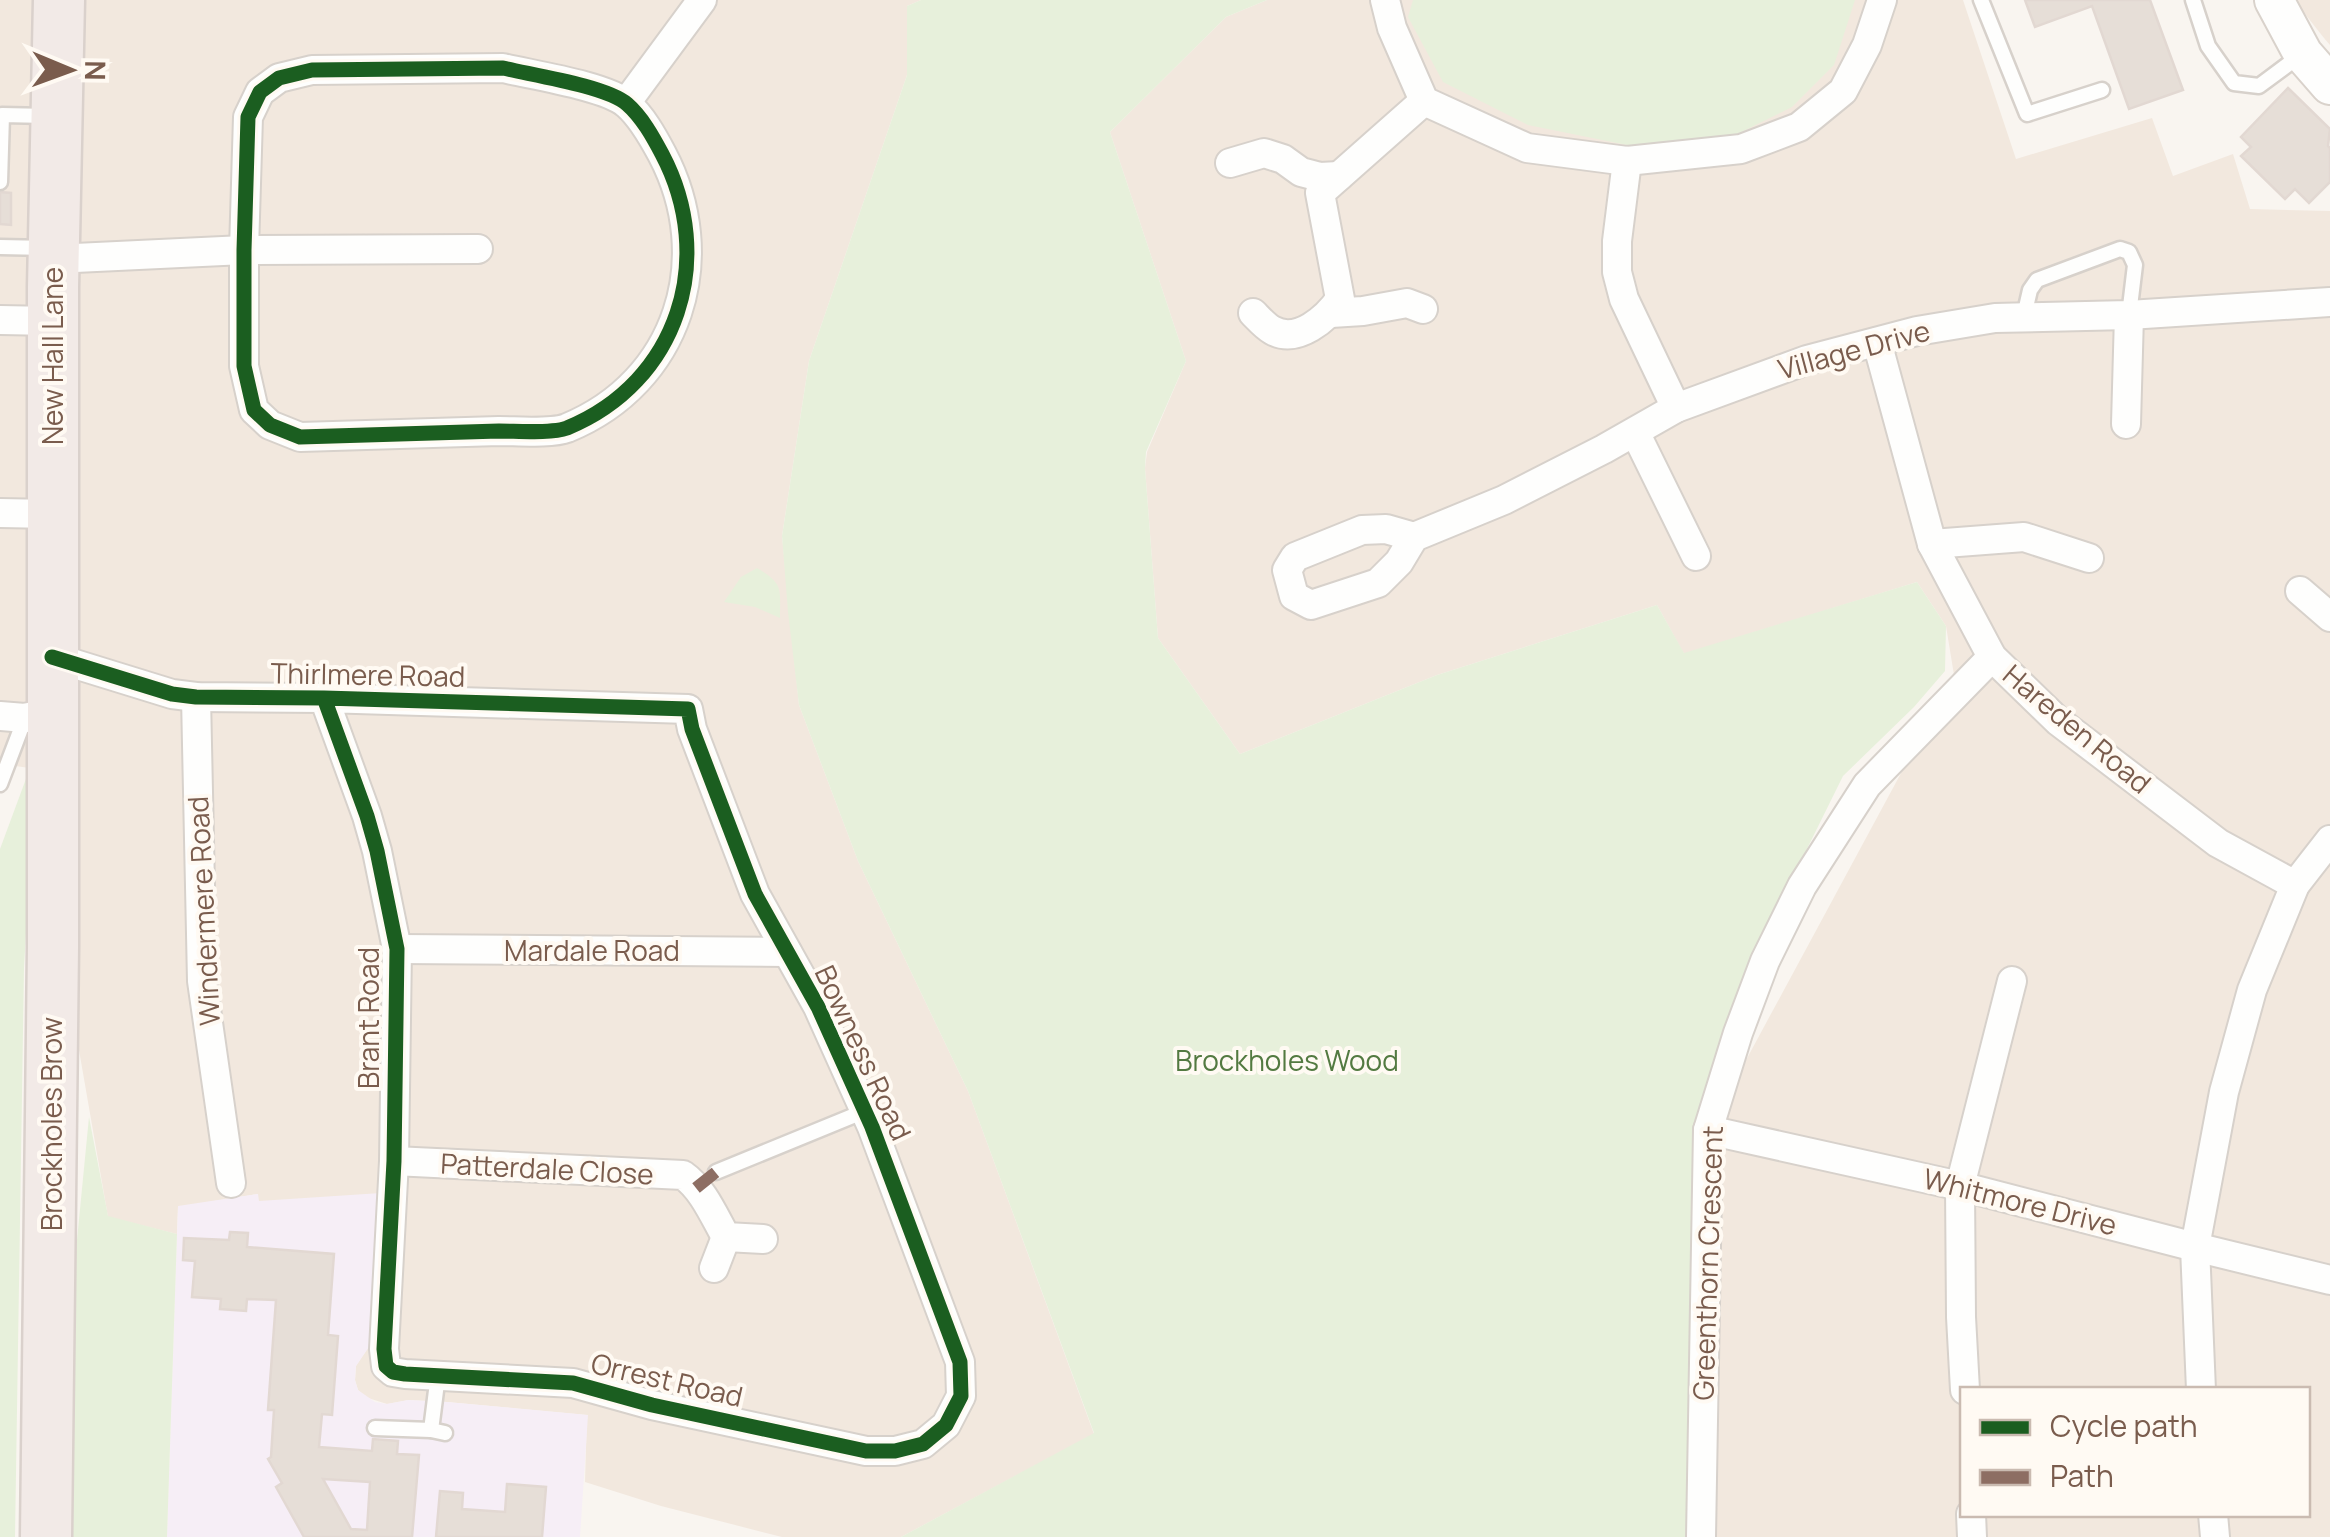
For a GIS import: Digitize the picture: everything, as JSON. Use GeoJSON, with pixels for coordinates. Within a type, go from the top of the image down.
{"type":"FeatureCollection","features":[{"type":"Feature","properties":{"kind":"highway","name":"New Hall Lane"},"geometry":{"type":"LineString","coordinates":[[26,715],[52,657],[53,321],[60,0]]}},
{"type":"Feature","properties":{"kind":"highway","name":"Brockholes Brow"},"geometry":{"type":"LineString","coordinates":[[26,715],[52,1024],[46,1537]]}},
{"type":"Feature","properties":{"kind":"street"},"geometry":{"type":"LineString","coordinates":[[626,103],[702,0]]}},
{"type":"Feature","properties":{"kind":"street"},"geometry":{"type":"LineString","coordinates":[[1386,0],[1392,28],[1424,101],[1527,148],[1627,161],[1741,149],[1799,126],[1843,91],[1867,44],[1882,0]]}},
{"type":"Feature","properties":{"kind":"street"},"geometry":{"type":"LineString","coordinates":[[2274,0],[2303,54],[2330,85]]}},
{"type":"Feature","properties":{"kind":"street"},"geometry":{"type":"LineString","coordinates":[[503,68],[605,93],[626,103],[651,134],[668,165],[682,202],[688,246],[682,298],[664,345],[641,375],[609,405],[564,430],[300,437],[270,425],[254,410],[244,366],[244,250],[248,117],[260,92],[279,78],[312,70],[503,68]]}},
{"type":"Feature","properties":{"kind":"street"},"geometry":{"type":"LineString","coordinates":[[1254,314],[1275,332],[1290,333],[1310,329],[1330,313],[1340,299],[1320,193],[1424,101]]}},
{"type":"Feature","properties":{"kind":"street"},"geometry":{"type":"LineString","coordinates":[[1230,162],[1264,153],[1283,159],[1301,172],[1339,176]]}},
{"type":"Feature","properties":{"kind":"street"},"geometry":{"type":"LineString","coordinates":[[1627,161],[1617,272],[1624,299],[1676,408]]}},
{"type":"Feature","properties":{"kind":"street"},"geometry":{"type":"LineString","coordinates":[[54,254],[478,249]]}},
{"type":"Feature","properties":{"kind":"street","name":"Village Drive"},"geometry":{"type":"LineString","coordinates":[[1414,537],[1504,500],[1676,408],[1807,360],[1917,330],[2024,316],[2129,315],[2330,302]]}},
{"type":"Feature","properties":{"kind":"street"},"geometry":{"type":"LineString","coordinates":[[1330,313],[1407,303],[1423,310]]}},
{"type":"Feature","properties":{"kind":"street"},"geometry":{"type":"LineString","coordinates":[[2126,424],[2129,315]]}},
{"type":"Feature","properties":{"kind":"street"},"geometry":{"type":"LineString","coordinates":[[0,320],[53,321]]}},
{"type":"Feature","properties":{"kind":"street","name":"Hareden Road"},"geometry":{"type":"LineString","coordinates":[[1877,342],[1932,544],[1992,657],[2058,721],[2218,843],[2295,885]]}},
{"type":"Feature","properties":{"kind":"street"},"geometry":{"type":"LineString","coordinates":[[1635,432],[1696,556]]}},
{"type":"Feature","properties":{"kind":"street"},"geometry":{"type":"LineString","coordinates":[[0,513],[52,514]]}},
{"type":"Feature","properties":{"kind":"street"},"geometry":{"type":"LineString","coordinates":[[1932,544],[2024,537],[2089,558]]}},
{"type":"Feature","properties":{"kind":"street"},"geometry":{"type":"LineString","coordinates":[[2300,591],[2330,617]]}},
{"type":"Feature","properties":{"kind":"street","name":"Thirlmere Road"},"geometry":{"type":"LineString","coordinates":[[52,657],[172,694],[196,697],[688,708]]}},
{"type":"Feature","properties":{"kind":"street","name":"Greenthorn Crescent"},"geometry":{"type":"LineString","coordinates":[[1701,1537],[1708,1130],[1738,1033],[1758,979],[1802,886],[1868,785],[1992,657]]}},
{"type":"Feature","properties":{"kind":"street","name":"Windermere Road"},"geometry":{"type":"LineString","coordinates":[[196,697],[202,981],[230,1183]]}},
{"type":"Feature","properties":{"kind":"street","name":"Brant Road"},"geometry":{"type":"LineString","coordinates":[[324,698],[367,816],[397,950],[394,1161],[384,1349]]}},
{"type":"Feature","properties":{"kind":"street","name":"Bowness Road"},"geometry":{"type":"LineString","coordinates":[[688,708],[692,729],[755,894],[818,1007],[865,1112],[960,1362],[960,1396],[946,1425]]}},
{"type":"Feature","properties":{"kind":"street"},"geometry":{"type":"LineString","coordinates":[[2200,1387],[2195,1247],[2224,1092],[2252,990],[2295,885],[2330,840]]}},
{"type":"Feature","properties":{"kind":"street","name":"Mardale Road"},"geometry":{"type":"LineString","coordinates":[[397,950],[787,952]]}},
{"type":"Feature","properties":{"kind":"street"},"geometry":{"type":"LineString","coordinates":[[1964,1387],[1960,1186],[2012,981]]}},
{"type":"Feature","properties":{"kind":"street","name":"Whitmore Drive"},"geometry":{"type":"LineString","coordinates":[[1708,1130],[1960,1186],[2330,1280]]}},
{"type":"Feature","properties":{"kind":"street","name":"Patterdale Close"},"geometry":{"type":"LineString","coordinates":[[394,1161],[683,1175],[693,1182],[726,1237]]}},
{"type":"Feature","properties":{"kind":"street"},"geometry":{"type":"LineString","coordinates":[[714,1268],[726,1237],[763,1239]]}},
{"type":"Feature","properties":{"kind":"street","name":"Orrest Road"},"geometry":{"type":"LineString","coordinates":[[384,1349],[386,1366],[393,1372],[572,1383],[652,1405],[866,1451],[895,1451],[923,1444],[946,1425]]}},
{"type":"Feature","properties":{"kind":"lane"},"geometry":{"type":"LineString","coordinates":[[1981,0],[2026,114],[2102,90]]}},
{"type":"Feature","properties":{"kind":"lane"},"geometry":{"type":"LineString","coordinates":[[2193,0],[2208,46],[2234,83],[2259,86],[2303,54]]}},
{"type":"Feature","properties":{"kind":"lane"},"geometry":{"type":"LineString","coordinates":[[0,182],[2,115],[57,116]]}},
{"type":"Feature","properties":{"kind":"lane"},"geometry":{"type":"LineString","coordinates":[[0,248],[54,254]]}},
{"type":"Feature","properties":{"kind":"lane"},"geometry":{"type":"LineString","coordinates":[[2024,316],[2030,290],[2037,280],[2120,249],[2129,252],[2135,264],[2129,315]]}},
{"type":"Feature","properties":{"kind":"lane"},"geometry":{"type":"LineString","coordinates":[[0,784],[26,715]]}},
{"type":"Feature","properties":{"kind":"lane"},"geometry":{"type":"LineString","coordinates":[[716,1172],[865,1112]]}},
{"type":"Feature","properties":{"kind":"lane"},"geometry":{"type":"LineString","coordinates":[[374,1428],[438,1432],[438,1374]]}},
{"type":"Feature","properties":{"kind":"shaded area"},"geometry":{"type":"Polygon","coordinates":[[[0,0],[921,0],[907,6],[907,75],[809,361],[782,536],[799,705],[858,861],[968,1091],[1094,1434],[901,1537],[782,1537],[585,1482],[587,1415],[447,1402],[409,1400],[387,1404],[365,1397],[355,1380],[356,1366],[369,1346],[258,1201],[258,1194],[178,1207],[177,1234],[108,1217],[30,768],[0,764],[0,0]]]}},
{"type":"Feature","properties":{"kind":"shaded area"},"geometry":{"type":"Polygon","coordinates":[[[1267,0],[1963,0],[2016,159],[2152,118],[2173,176],[2233,154],[2250,209],[2330,211],[2330,1537],[1711,1537],[1718,1112],[1954,675],[1946,626],[1917,582],[1684,654],[1657,605],[1437,675],[1240,754],[1158,638],[1145,468],[1147,452],[1186,361],[1110,132],[1226,17],[1267,0]]]}},
{"type":"Feature","properties":{"kind":"shaded area"},"geometry":{"type":"Polygon","coordinates":[[[2294,0],[2330,0],[2330,45],[2324,38],[2294,0]]]}},
{"type":"Feature","properties":{"kind":"shaded area"},"geometry":{"type":"Polygon","coordinates":[[[381,1193],[369,1347],[356,1366],[358,1390],[375,1402],[387,1404],[408,1400],[447,1402],[588,1415],[580,1537],[167,1537],[178,1206],[258,1194],[259,1201],[381,1193]]]}},
{"type":"Feature","properties":{"kind":"green space","name":"Brockholes Wood"},"geometry":{"type":"Polygon","coordinates":[[[921,0],[1267,0],[1226,17],[1110,132],[1186,361],[1146,452],[1158,638],[1240,754],[1437,675],[1657,605],[1684,653],[1917,582],[1946,626],[1945,671],[1843,776],[1756,952],[1692,1132],[1714,1537],[901,1537],[1094,1433],[968,1091],[858,861],[799,705],[782,536],[809,361],[907,75],[907,6],[921,0]]]}},
{"type":"Feature","properties":{"kind":"green space"},"geometry":{"type":"Polygon","coordinates":[[[1413,0],[1855,0],[1834,65],[1792,107],[1727,139],[1632,146],[1528,125],[1443,82],[1408,17],[1413,0]]]}},
{"type":"Feature","properties":{"kind":"green space"},"geometry":{"type":"Polygon","coordinates":[[[757,568],[779,588],[780,618],[755,607],[724,602],[741,577],[757,568]]]}},
{"type":"Feature","properties":{"kind":"green space"},"geometry":{"type":"Polygon","coordinates":[[[30,768],[34,794],[24,968],[15,1537],[0,1537],[0,849],[30,768]]]}},
{"type":"Feature","properties":{"kind":"green space"},"geometry":{"type":"Polygon","coordinates":[[[89,1117],[108,1216],[177,1234],[167,1537],[48,1537],[89,1117]]]}},
{"type":"Feature","properties":{"kind":"building"},"geometry":{"type":"Polygon","coordinates":[[[2025,0],[2150,0],[2183,90],[2129,109],[2092,6],[2035,27],[2025,0]]]}},
{"type":"Feature","properties":{"kind":"building"},"geometry":{"type":"Polygon","coordinates":[[[2288,88],[2330,129],[2330,182],[2309,203],[2295,189],[2285,199],[2241,156],[2251,147],[2241,137],[2288,88]]]}},
{"type":"Feature","properties":{"kind":"building"},"geometry":{"type":"Polygon","coordinates":[[[0,192],[11,193],[11,225],[0,224],[0,192]]]}},
{"type":"Feature","properties":{"kind":"building"},"geometry":{"type":"Polygon","coordinates":[[[230,1232],[248,1233],[247,1247],[334,1254],[328,1335],[338,1336],[332,1415],[322,1414],[319,1447],[372,1451],[373,1439],[398,1441],[397,1454],[419,1455],[412,1537],[304,1537],[276,1487],[282,1483],[268,1459],[274,1410],[268,1410],[276,1300],[247,1299],[246,1311],[220,1309],[221,1299],[192,1297],[195,1261],[183,1260],[184,1238],[229,1240],[230,1232]],[[323,1479],[351,1529],[367,1530],[370,1482],[323,1479]]]}},
{"type":"Feature","properties":{"kind":"building"},"geometry":{"type":"Polygon","coordinates":[[[507,1484],[546,1487],[542,1537],[436,1537],[440,1491],[463,1493],[462,1509],[505,1512],[507,1484]]]}},
{"type":"Feature","properties":{"kind":"marked path"},"geometry":{"type":"LineString","coordinates":[[696,1188],[716,1172]]}},
{"type":"Feature","properties":{"kind":"cycle path"},"geometry":{"type":"LineString","coordinates":[[503,68],[617,98],[638,115],[655,141],[678,194],[686,234],[686,274],[677,313],[661,349],[637,380],[605,407],[560,430],[300,437],[270,425],[254,410],[244,366],[248,117],[260,92],[279,78],[312,70],[503,68]]}},
{"type":"Feature","properties":{"kind":"cycle path"},"geometry":{"type":"LineString","coordinates":[[52,657],[172,694],[196,697],[324,698],[688,709],[692,729],[755,894],[818,1007],[872,1127],[960,1362],[961,1396],[946,1425],[923,1444],[895,1451],[866,1451],[652,1405],[573,1383],[405,1374],[386,1366],[397,949],[367,816],[324,698]]}}]}
